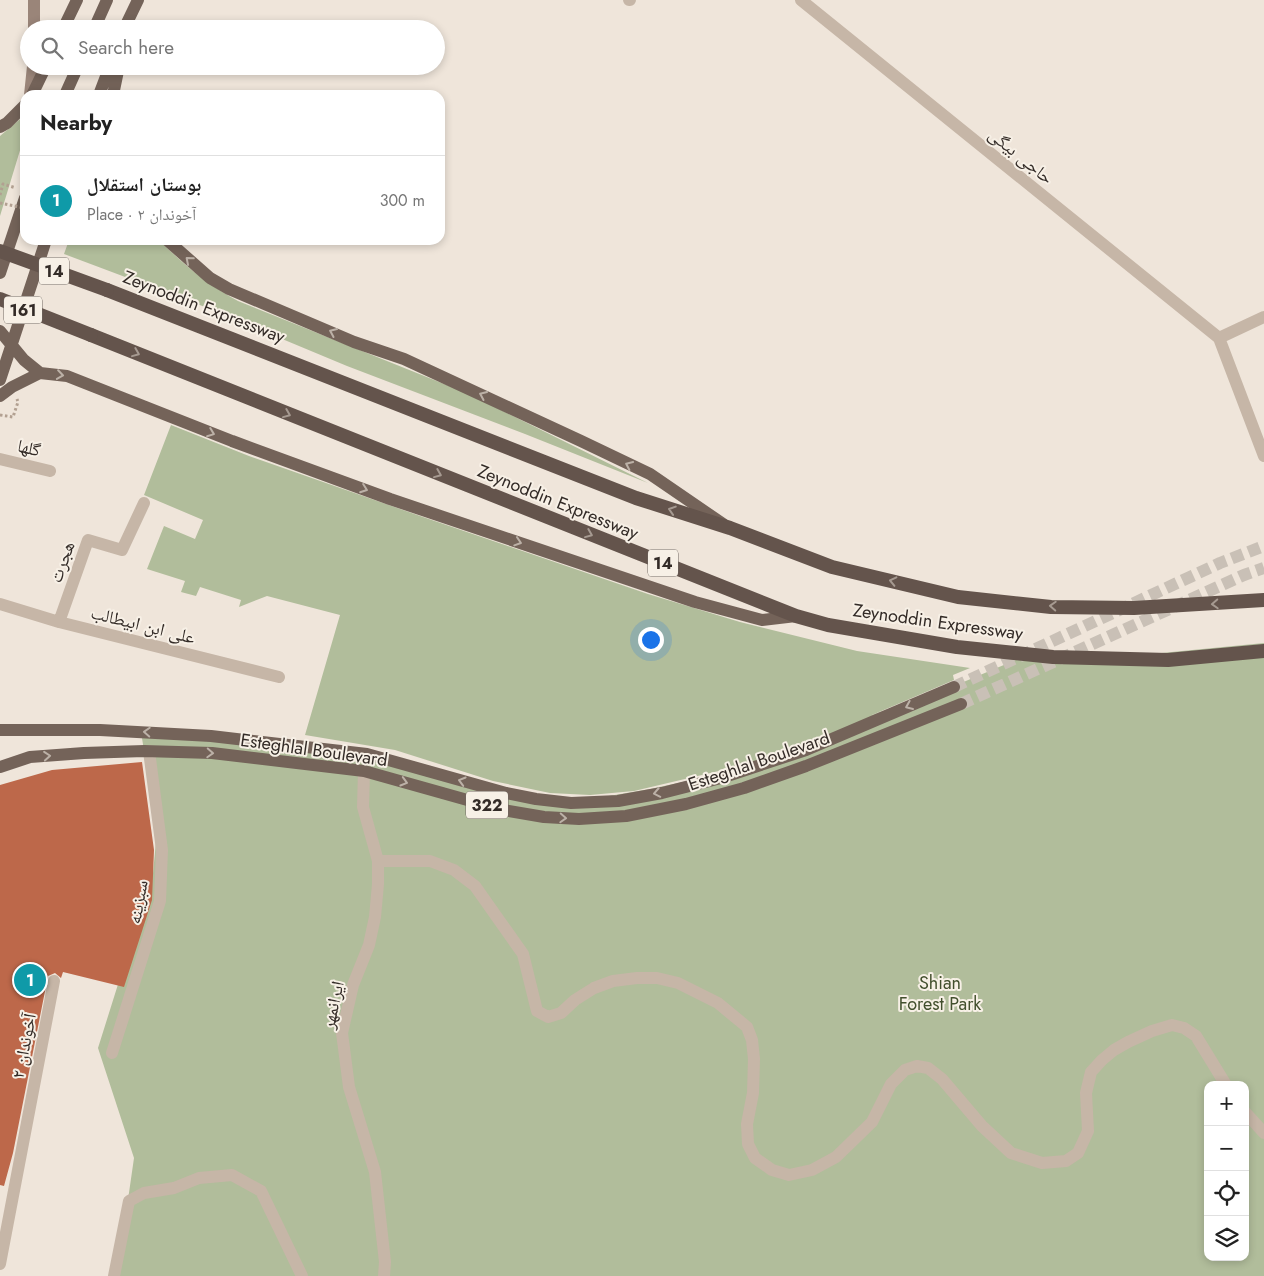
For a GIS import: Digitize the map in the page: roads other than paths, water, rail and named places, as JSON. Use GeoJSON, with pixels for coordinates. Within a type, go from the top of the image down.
{"type":"FeatureCollection","features":[{"type":"Feature","properties":{"kind":"highway","name":"Zeynoddin Expressway"},"geometry":{"type":"LineString","coordinates":[[0,251],[107,290],[636,498],[730,528],[832,567],[958,597],[1051,606],[1134,608],[1264,600]]}},
{"type":"Feature","properties":{"kind":"highway","name":"Zeynoddin Expressway"},"geometry":{"type":"LineString","coordinates":[[0,299],[796,616],[828,625],[957,647],[1053,657],[1168,660],[1264,651]]}},
{"type":"Feature","properties":{"kind":"main road"},"geometry":{"type":"LineString","coordinates":[[34,0],[34,20]]}},
{"type":"Feature","properties":{"kind":"main road"},"geometry":{"type":"LineString","coordinates":[[67,20],[76,0]]}},
{"type":"Feature","properties":{"kind":"main road"},"geometry":{"type":"LineString","coordinates":[[98,20],[107,0]]}},
{"type":"Feature","properties":{"kind":"main road"},"geometry":{"type":"LineString","coordinates":[[128,20],[138,0]]}},
{"type":"Feature","properties":{"kind":"main road"},"geometry":{"type":"LineString","coordinates":[[31,90],[32,75]]}},
{"type":"Feature","properties":{"kind":"main road"},"geometry":{"type":"LineString","coordinates":[[34,90],[41,75]]}},
{"type":"Feature","properties":{"kind":"main road"},"geometry":{"type":"LineString","coordinates":[[67,90],[74,75]]}},
{"type":"Feature","properties":{"kind":"main road"},"geometry":{"type":"LineString","coordinates":[[101,90],[107,75]]}},
{"type":"Feature","properties":{"kind":"main road"},"geometry":{"type":"LineString","coordinates":[[115,90],[117,75]]}},
{"type":"Feature","properties":{"kind":"main road"},"geometry":{"type":"LineString","coordinates":[[0,127],[20,110]]}},
{"type":"Feature","properties":{"kind":"main road","name":"161"},"geometry":{"type":"LineString","coordinates":[[0,273],[20,213]]}},
{"type":"Feature","properties":{"kind":"main road","name":"161"},"geometry":{"type":"LineString","coordinates":[[0,380],[44,245]]}},
{"type":"Feature","properties":{"kind":"main road"},"geometry":{"type":"LineString","coordinates":[[173,245],[210,278],[229,289],[354,342],[404,359],[563,432],[650,474],[730,528]]}},
{"type":"Feature","properties":{"kind":"main road"},"geometry":{"type":"LineString","coordinates":[[0,331],[24,360],[40,373],[66,376],[232,441],[390,499],[695,602],[762,620],[796,616]]}},
{"type":"Feature","properties":{"kind":"main road"},"geometry":{"type":"LineString","coordinates":[[0,396],[12,387],[40,373]]}},
{"type":"Feature","properties":{"kind":"main road","name":"Esteghlal Boulevard"},"geometry":{"type":"LineString","coordinates":[[0,730],[100,730],[202,735],[367,754],[506,793],[536,799],[571,803],[618,801],[721,778],[806,750],[954,687]]}},
{"type":"Feature","properties":{"kind":"main road","name":"Esteghlal Boulevard"},"geometry":{"type":"LineString","coordinates":[[0,767],[30,757],[84,753],[149,751],[212,753],[364,771],[503,810],[528,814],[579,819],[626,816],[686,804],[744,788],[806,766],[961,704]]}},
{"type":"Feature","properties":{"kind":"street","name":"حاجی بیگی"},"geometry":{"type":"LineString","coordinates":[[801,0],[1219,338]]}},
{"type":"Feature","properties":{"kind":"street"},"geometry":{"type":"LineString","coordinates":[[1264,317],[1219,338],[1264,456]]}},
{"type":"Feature","properties":{"kind":"street","name":"گلها"},"geometry":{"type":"LineString","coordinates":[[0,459],[50,471]]}},
{"type":"Feature","properties":{"kind":"street","name":"هجرت"},"geometry":{"type":"LineString","coordinates":[[59,622],[88,540],[122,550],[144,503]]}},
{"type":"Feature","properties":{"kind":"street","name":"علی ابن ابیطالب"},"geometry":{"type":"LineString","coordinates":[[0,604],[59,622],[279,677]]}},
{"type":"Feature","properties":{"kind":"street","name":"سبزینه"},"geometry":{"type":"LineString","coordinates":[[112,1053],[160,901],[162,850],[149,751]]}},
{"type":"Feature","properties":{"kind":"street","name":"ایرانمهر"},"geometry":{"type":"LineString","coordinates":[[364,771],[363,808],[378,861],[375,917],[369,945],[353,985],[342,1033],[349,1087],[375,1172],[386,1262],[384,1276]]}},
{"type":"Feature","properties":{"kind":"street"},"geometry":{"type":"LineString","coordinates":[[378,861],[430,861],[454,870],[474,886],[523,954],[537,1011],[548,1016],[561,1013],[575,1000],[594,988],[613,981],[637,978],[657,978],[678,983],[718,1003],[747,1027],[752,1040],[754,1059],[753,1093],[747,1124],[748,1144],[756,1158],[772,1170],[789,1175],[812,1170],[836,1157],[872,1122],[890,1084],[905,1070],[918,1066],[928,1068],[942,1079],[982,1126],[1011,1153],[1042,1163],[1066,1161],[1078,1154],[1088,1131],[1086,1093],[1091,1072],[1114,1050],[1136,1038],[1172,1025],[1184,1028],[1196,1036],[1224,1081]]}},
{"type":"Feature","properties":{"kind":"street","name":"آخوندان ۲"},"geometry":{"type":"LineString","coordinates":[[0,1264],[54,981]]}},
{"type":"Feature","properties":{"kind":"street"},"geometry":{"type":"LineString","coordinates":[[1249,1116],[1264,1133]]}},
{"type":"Feature","properties":{"kind":"street"},"geometry":{"type":"LineString","coordinates":[[114,1276],[129,1201],[144,1193],[174,1188],[199,1178],[232,1175],[261,1191],[302,1276]]}},
{"type":"Feature","properties":{"kind":"tunnel"},"geometry":{"type":"LineString","coordinates":[[954,687],[1220,563],[1264,546]]}},
{"type":"Feature","properties":{"kind":"tunnel"},"geometry":{"type":"LineString","coordinates":[[961,704],[1244,575],[1264,568]]}},
{"type":"Feature","properties":{"kind":"place","name":"بوستان استقلال"},"geometry":{"type":"Point","coordinates":[30,980]}},
{"type":"Feature","properties":{"kind":"park label","name":"Shian Forest Park"},"geometry":{"type":"Point","coordinates":[940,993]}}]}
